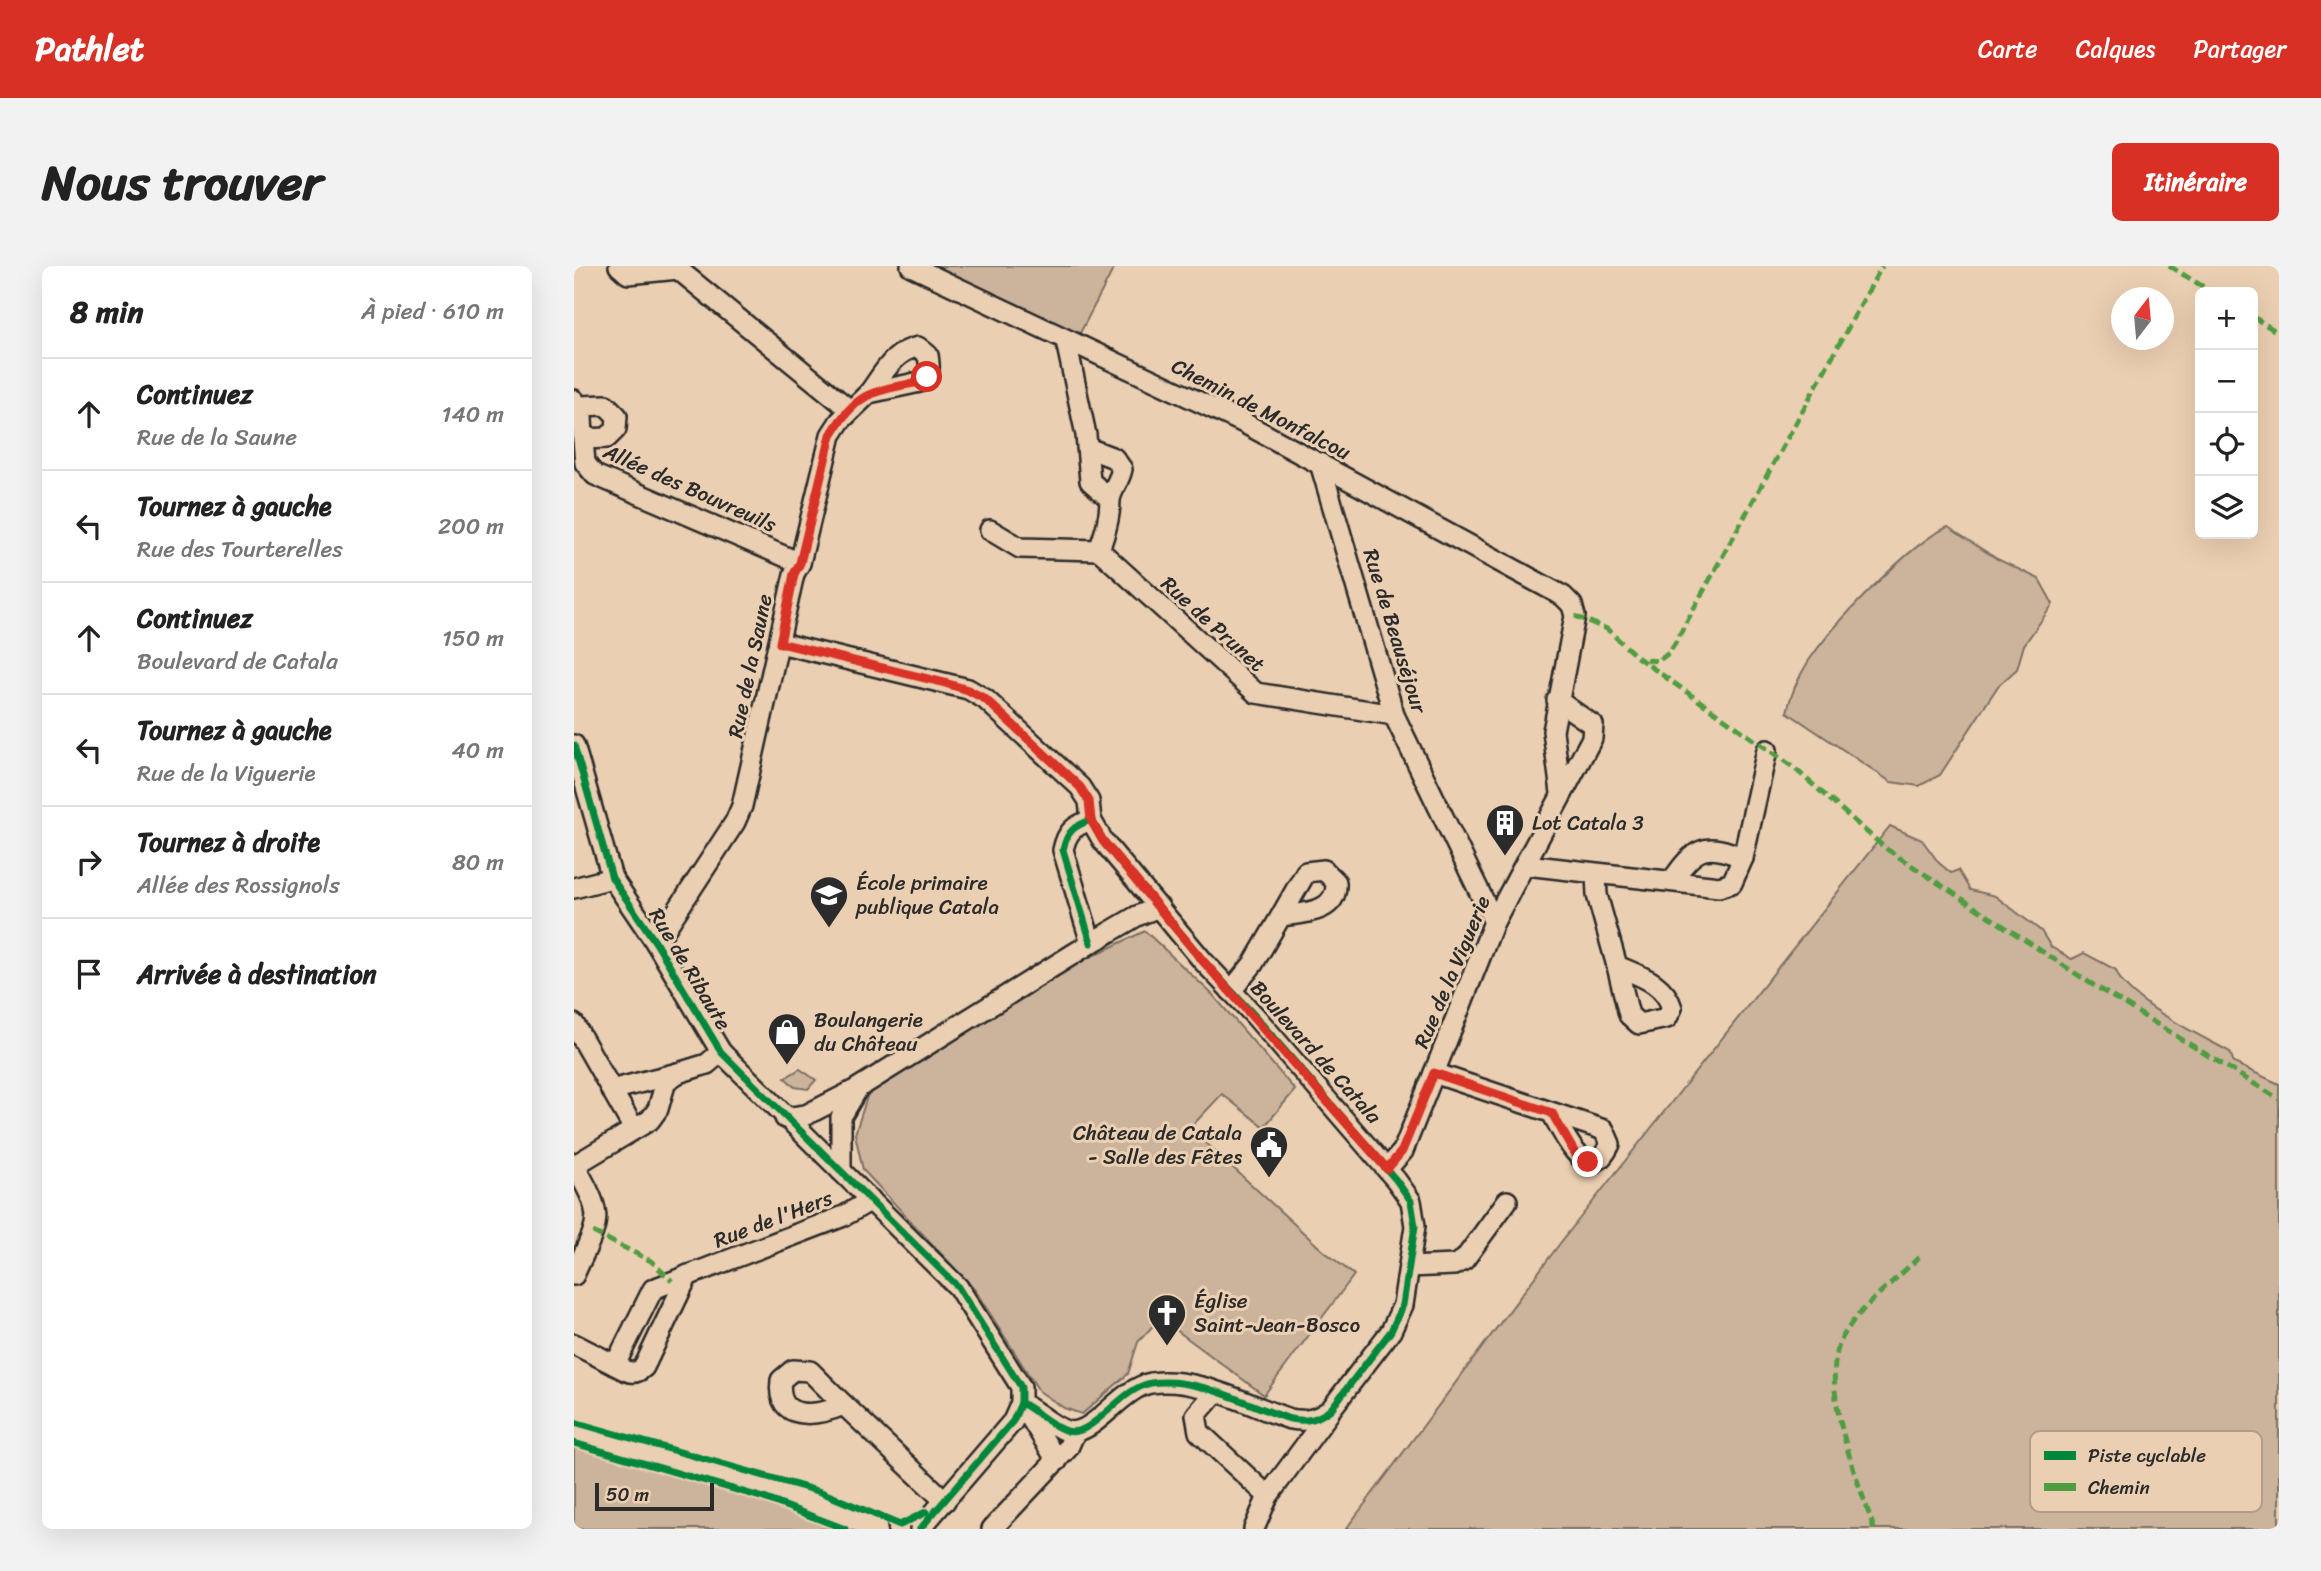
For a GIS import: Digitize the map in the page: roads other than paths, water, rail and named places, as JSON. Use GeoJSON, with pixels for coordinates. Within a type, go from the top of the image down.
{"type":"FeatureCollection","features":[{"type":"Feature","properties":{"kind":"street"},"geometry":{"type":"LineString","coordinates":[[620,266],[628,275],[676,267],[850,410]]}},
{"type":"Feature","properties":{"kind":"street","name":"Chemin de Monfalcou"},"geometry":{"type":"LineString","coordinates":[[911,266],[1244,423],[1563,596],[1572,605],[1575,616],[1557,700]]}},
{"type":"Feature","properties":{"kind":"street"},"geometry":{"type":"LineString","coordinates":[[1066,341],[1088,448],[1086,461],[1090,481],[1110,499]]}},
{"type":"Feature","properties":{"kind":"street","name":"Rue de la Saune"},"geometry":{"type":"LineString","coordinates":[[656,943],[735,822],[742,806],[794,574],[800,563],[829,442],[840,421],[869,393]]}},
{"type":"Feature","properties":{"kind":"street","name":"Allée des Bouvreuils"},"geometry":{"type":"LineString","coordinates":[[583,439],[607,438],[616,429],[617,416],[606,405],[576,403],[585,463],[595,475],[800,563]]}},
{"type":"Feature","properties":{"kind":"street"},"geometry":{"type":"LineString","coordinates":[[990,530],[1020,548],[1100,550],[1110,515],[1110,499],[1120,480],[1119,463],[1108,455],[1088,448]]}},
{"type":"Feature","properties":{"kind":"street","name":"Rue de Beauséjour"},"geometry":{"type":"LineString","coordinates":[[1320,463],[1394,715],[1494,922]]}},
{"type":"Feature","properties":{"kind":"street","name":"Rue de Prunet"},"geometry":{"type":"LineString","coordinates":[[1100,550],[1256,693],[1394,715]]}},
{"type":"Feature","properties":{"kind":"street","name":"Boulevard de Catala"},"geometry":{"type":"LineString","coordinates":[[780,643],[968,690],[985,699],[1080,787],[1089,801],[1091,820],[1103,841],[1405,1191],[1414,1213],[1403,1305],[1395,1325],[1268,1496],[1254,1529]]}},
{"type":"Feature","properties":{"kind":"street"},"geometry":{"type":"LineString","coordinates":[[1557,700],[1553,731],[1560,793]]}},
{"type":"Feature","properties":{"kind":"street","name":"Rue de la Viguerie"},"geometry":{"type":"LineString","coordinates":[[1387,1169],[1402,1151],[1494,922],[1526,865],[1560,793],[1592,738],[1593,724],[1557,700]]}},
{"type":"Feature","properties":{"kind":"street","name":"Rue de Ribaute"},"geometry":{"type":"LineString","coordinates":[[574,746],[612,878],[656,943],[720,1052],[841,1171]]}},
{"type":"Feature","properties":{"kind":"street"},"geometry":{"type":"LineString","coordinates":[[1526,865],[1595,875],[1719,887],[1732,883],[1743,858],[1767,750]]}},
{"type":"Feature","properties":{"kind":"street"},"geometry":{"type":"LineString","coordinates":[[1091,820],[1073,827],[1066,836],[1063,849],[1091,943]]}},
{"type":"Feature","properties":{"kind":"street"},"geometry":{"type":"LineString","coordinates":[[1672,881],[1683,864],[1704,848],[1721,848],[1743,858]]}},
{"type":"Feature","properties":{"kind":"street"},"geometry":{"type":"LineString","coordinates":[[1595,875],[1597,895],[1617,966]]}},
{"type":"Feature","properties":{"kind":"street"},"geometry":{"type":"LineString","coordinates":[[574,888],[612,878]]}},
{"type":"Feature","properties":{"kind":"street"},"geometry":{"type":"LineString","coordinates":[[785,1118],[807,1115],[858,1088],[1091,943],[1137,916],[1159,907]]}},
{"type":"Feature","properties":{"kind":"street"},"geometry":{"type":"LineString","coordinates":[[1231,991],[1253,964],[1280,916]]}},
{"type":"Feature","properties":{"kind":"street"},"geometry":{"type":"LineString","coordinates":[[574,1024],[634,1129]]}},
{"type":"Feature","properties":{"kind":"street"},"geometry":{"type":"LineString","coordinates":[[611,1090],[708,1064],[720,1052]]}},
{"type":"Feature","properties":{"kind":"street"},"geometry":{"type":"LineString","coordinates":[[574,1275],[597,1223],[597,1213],[574,1164],[650,1120],[658,1109],[666,1081],[678,1073]]}},
{"type":"Feature","properties":{"kind":"street"},"geometry":{"type":"LineString","coordinates":[[1434,1073],[1552,1113]]}},
{"type":"Feature","properties":{"kind":"street"},"geometry":{"type":"LineString","coordinates":[[858,1088],[841,1117],[841,1171],[958,1287],[1021,1387],[1021,1403],[1013,1422],[920,1529]]}},
{"type":"Feature","properties":{"kind":"street","name":"Rue de l'Hers"},"geometry":{"type":"LineString","coordinates":[[574,1344],[615,1366],[653,1289],[844,1216],[871,1200]]}},
{"type":"Feature","properties":{"kind":"street"},"geometry":{"type":"LineString","coordinates":[[1409,1267],[1454,1265],[1464,1260],[1507,1201]]}},
{"type":"Feature","properties":{"kind":"street"},"geometry":{"type":"LineString","coordinates":[[1021,1403],[1061,1428],[1075,1432],[1089,1427],[1136,1387],[1177,1381],[1301,1421],[1321,1418],[1331,1409]]}},
{"type":"Feature","properties":{"kind":"street"},"geometry":{"type":"LineString","coordinates":[[1215,1393],[1196,1415],[1199,1432],[1268,1496]]}},
{"type":"Feature","properties":{"kind":"street"},"geometry":{"type":"LineString","coordinates":[[1021,1403],[1057,1461]]}},
{"type":"Feature","properties":{"kind":"street"},"geometry":{"type":"LineString","coordinates":[[844,1405],[945,1502]]}},
{"type":"Feature","properties":{"kind":"street"},"geometry":{"type":"LineString","coordinates":[[992,1529],[1057,1461],[1068,1448],[1075,1432]]}},
{"type":"Feature","properties":{"kind":"street"},"geometry":{"type":"LineString","coordinates":[[574,1433],[780,1491],[877,1529]]}},
{"type":"Feature","properties":{"kind":"place","name":"Lot Catala 3"},"geometry":{"type":"Point","coordinates":[1505,857]}},
{"type":"Feature","properties":{"kind":"place","name":"École primaire publique Catala"},"geometry":{"type":"Point","coordinates":[829,929]}},
{"type":"Feature","properties":{"kind":"place","name":"Boulangerie du Château"},"geometry":{"type":"Point","coordinates":[787,1066]}},
{"type":"Feature","properties":{"kind":"place","name":"Château de Catala - Salle des Fêtes"},"geometry":{"type":"Point","coordinates":[1269,1179]}},
{"type":"Feature","properties":{"kind":"place","name":"Église Saint-Jean-Bosco"},"geometry":{"type":"Point","coordinates":[1167,1347]}}]}
